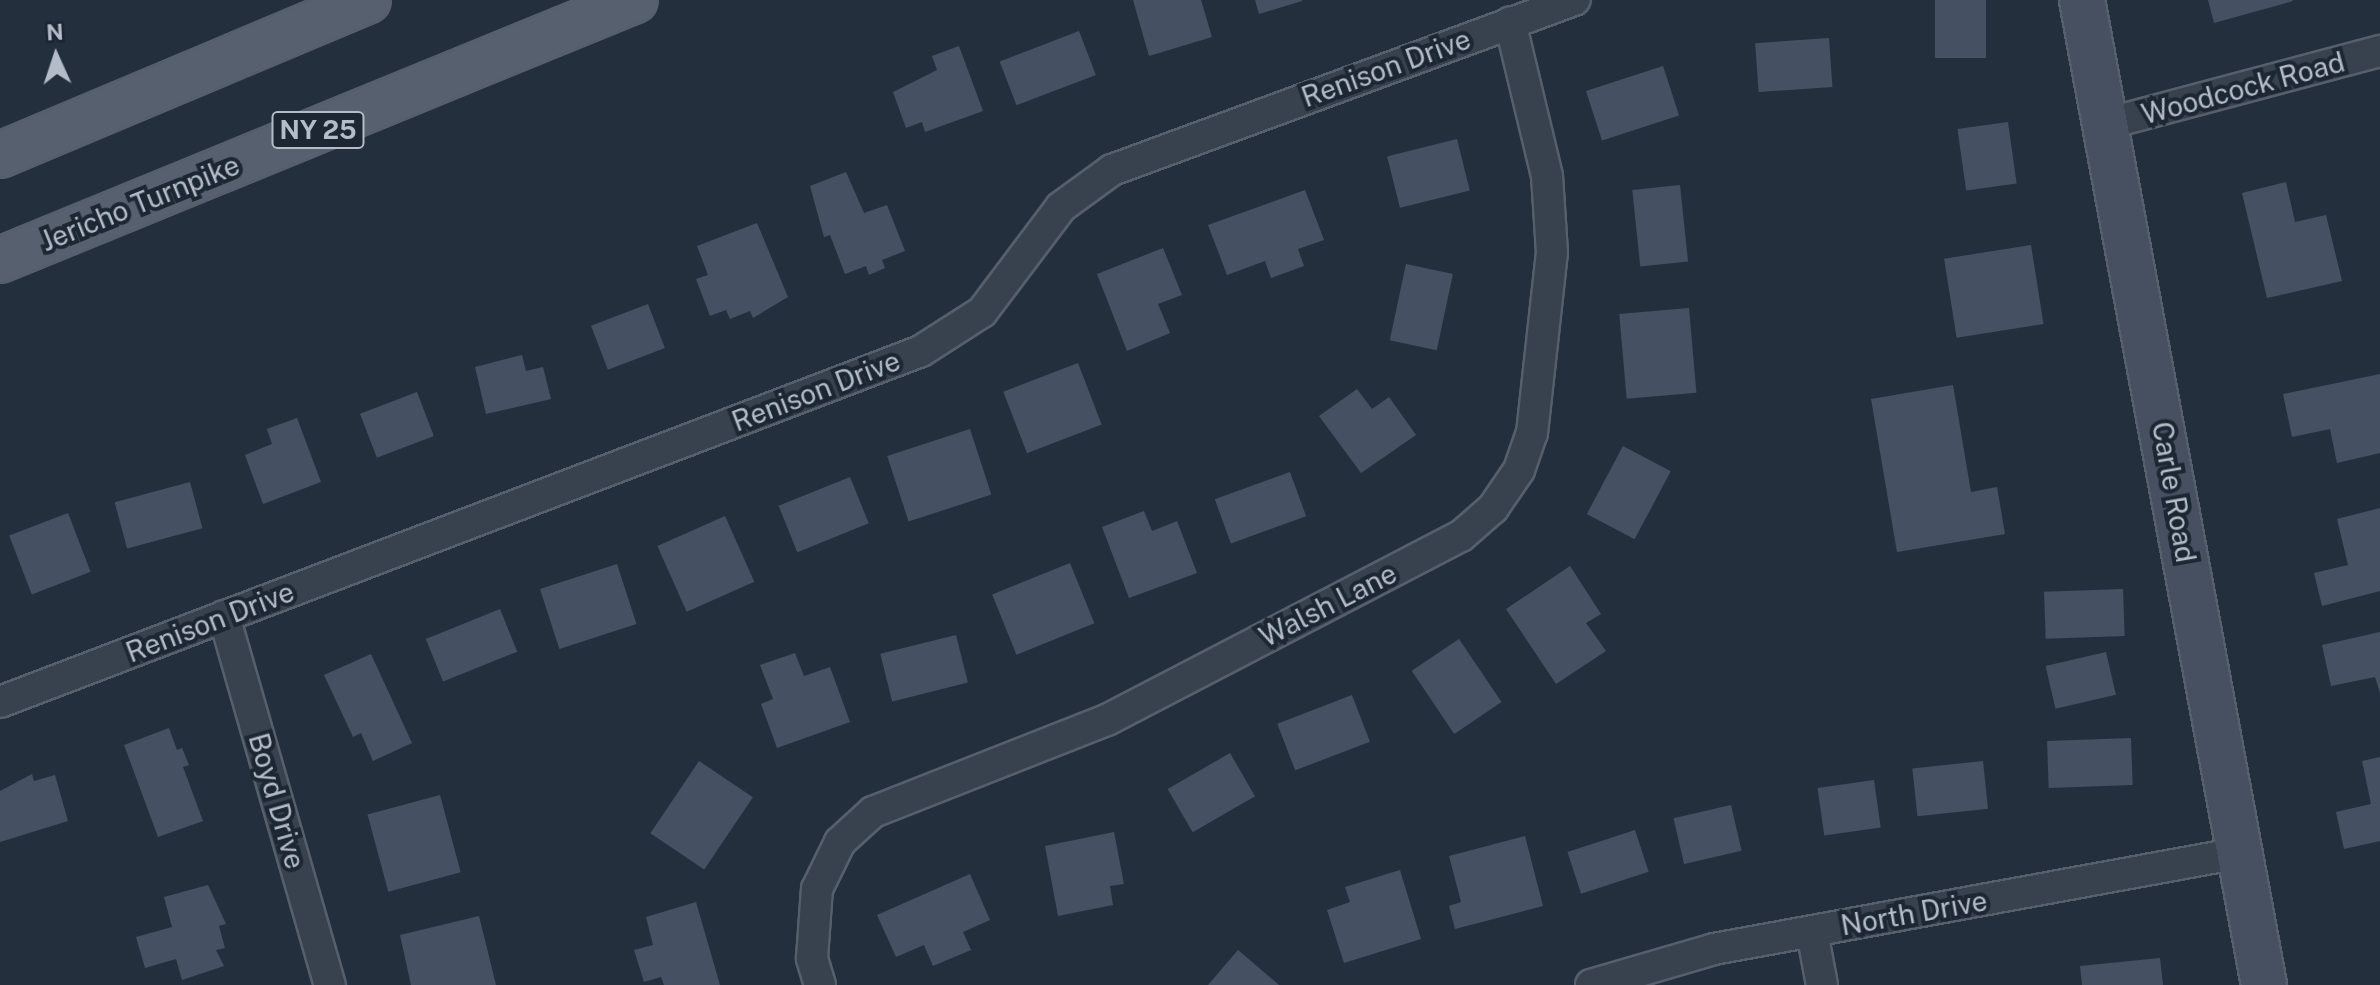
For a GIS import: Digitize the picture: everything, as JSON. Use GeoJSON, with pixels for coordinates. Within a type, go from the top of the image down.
{"type":"FeatureCollection","features":[{"type":"Feature","properties":{"kind":"main road"},"geometry":{"type":"LineString","coordinates":[[0,155],[368,0]]}},
{"type":"Feature","properties":{"kind":"main road","name":"Jericho Turnpike"},"geometry":{"type":"LineString","coordinates":[[0,260],[635,0]]}},
{"type":"Feature","properties":{"kind":"street","name":"Renison Drive"},"geometry":{"type":"LineString","coordinates":[[0,702],[921,351],[982,312],[1061,207],[1112,170],[1575,0]]}},
{"type":"Feature","properties":{"kind":"street","name":"Carle Road"},"geometry":{"type":"LineString","coordinates":[[2082,0],[2264,985]]}},
{"type":"Feature","properties":{"kind":"street","name":"Walsh Lane"},"geometry":{"type":"LineString","coordinates":[[820,985],[812,958],[817,889],[840,842],[873,812],[1107,720],[1461,536],[1493,508],[1519,470],[1532,433],[1552,253],[1547,176],[1510,22]]}},
{"type":"Feature","properties":{"kind":"street","name":"Woodcock Road"},"geometry":{"type":"LineString","coordinates":[[2106,124],[2380,51]]}},
{"type":"Feature","properties":{"kind":"street","name":"Boyd Drive"},"geometry":{"type":"LineString","coordinates":[[224,616],[330,985]]}},
{"type":"Feature","properties":{"kind":"street","name":"North Drive"},"geometry":{"type":"LineString","coordinates":[[1591,985],[1714,949],[2239,853]]}},
{"type":"Feature","properties":{"kind":"street"},"geometry":{"type":"LineString","coordinates":[[1812,932],[1822,985]]}},
{"type":"Feature","properties":{"kind":"building"},"geometry":{"type":"Polygon","coordinates":[[[1133,0],[1201,0],[1212,37],[1149,56],[1133,0]]]}},
{"type":"Feature","properties":{"kind":"building"},"geometry":{"type":"Polygon","coordinates":[[[1255,0],[1302,0],[1302,1],[1259,14],[1255,0]]]}},
{"type":"Feature","properties":{"kind":"building"},"geometry":{"type":"Polygon","coordinates":[[[1935,0],[1986,0],[1986,58],[1935,58],[1935,0]]]}},
{"type":"Feature","properties":{"kind":"building"},"geometry":{"type":"Polygon","coordinates":[[[2208,0],[2292,0],[2293,1],[2214,23],[2208,0]]]}},
{"type":"Feature","properties":{"kind":"building"},"geometry":{"type":"Polygon","coordinates":[[[1079,31],[1096,75],[1016,105],[1000,61],[1079,31]]]}},
{"type":"Feature","properties":{"kind":"building"},"geometry":{"type":"Polygon","coordinates":[[[1829,38],[1832,87],[1759,92],[1755,43],[1829,38]]]}},
{"type":"Feature","properties":{"kind":"building"},"geometry":{"type":"Polygon","coordinates":[[[959,46],[983,111],[925,132],[922,122],[906,128],[893,92],[937,70],[932,56],[959,46]]]}},
{"type":"Feature","properties":{"kind":"building"},"geometry":{"type":"Polygon","coordinates":[[[1663,66],[1679,115],[1602,140],[1586,91],[1663,66]]]}},
{"type":"Feature","properties":{"kind":"building"},"geometry":{"type":"Polygon","coordinates":[[[2008,122],[2017,183],[1966,190],[1957,129],[2008,122]]]}},
{"type":"Feature","properties":{"kind":"building"},"geometry":{"type":"Polygon","coordinates":[[[1457,139],[1470,190],[1400,208],[1387,156],[1457,139]]]}},
{"type":"Feature","properties":{"kind":"building"},"geometry":{"type":"Polygon","coordinates":[[[846,172],[864,213],[887,205],[905,251],[882,260],[885,268],[869,275],[866,266],[845,274],[830,235],[824,237],[810,186],[846,172]]]}},
{"type":"Feature","properties":{"kind":"building"},"geometry":{"type":"Polygon","coordinates":[[[2286,182],[2295,222],[2326,215],[2342,281],[2267,298],[2242,193],[2286,182]]]}},
{"type":"Feature","properties":{"kind":"building"},"geometry":{"type":"Polygon","coordinates":[[[1680,185],[1688,262],[1640,267],[1632,190],[1680,185]]]}},
{"type":"Feature","properties":{"kind":"building"},"geometry":{"type":"Polygon","coordinates":[[[1305,190],[1324,240],[1298,249],[1304,266],[1271,278],[1265,261],[1227,275],[1208,225],[1305,190]]]}},
{"type":"Feature","properties":{"kind":"building"},"geometry":{"type":"Polygon","coordinates":[[[757,223],[788,297],[753,318],[750,311],[730,319],[726,310],[710,316],[696,279],[708,275],[697,246],[757,223]]]}},
{"type":"Feature","properties":{"kind":"building"},"geometry":{"type":"Polygon","coordinates":[[[2031,245],[2044,324],[1957,338],[1944,259],[2031,245]]]}},
{"type":"Feature","properties":{"kind":"building"},"geometry":{"type":"Polygon","coordinates":[[[1163,248],[1182,295],[1158,304],[1170,333],[1127,351],[1097,274],[1163,248]]]}},
{"type":"Feature","properties":{"kind":"building"},"geometry":{"type":"Polygon","coordinates":[[[1406,264],[1453,274],[1437,350],[1390,340],[1406,264]]]}},
{"type":"Feature","properties":{"kind":"building"},"geometry":{"type":"Polygon","coordinates":[[[648,304],[665,348],[608,370],[591,326],[648,304]]]}},
{"type":"Feature","properties":{"kind":"building"},"geometry":{"type":"Polygon","coordinates":[[[1689,308],[1696,393],[1627,399],[1619,314],[1689,308]]]}},
{"type":"Feature","properties":{"kind":"building"},"geometry":{"type":"Polygon","coordinates":[[[522,355],[526,371],[543,367],[551,399],[486,414],[475,367],[522,355]]]}},
{"type":"Feature","properties":{"kind":"building"},"geometry":{"type":"Polygon","coordinates":[[[1078,363],[1102,425],[1027,453],[1003,392],[1078,363]]]}},
{"type":"Feature","properties":{"kind":"building"},"geometry":{"type":"Polygon","coordinates":[[[2380,374],[2380,453],[2337,463],[2330,429],[2292,437],[2283,394],[2380,374]]]}},
{"type":"Feature","properties":{"kind":"building"},"geometry":{"type":"Polygon","coordinates":[[[1953,385],[1971,492],[1997,487],[2005,534],[1897,552],[1871,399],[1953,385]]]}},
{"type":"Feature","properties":{"kind":"building"},"geometry":{"type":"Polygon","coordinates":[[[1357,389],[1372,409],[1389,397],[1416,435],[1361,473],[1319,416],[1357,389]]]}},
{"type":"Feature","properties":{"kind":"building"},"geometry":{"type":"Polygon","coordinates":[[[417,392],[434,436],[377,458],[360,414],[417,392]]]}},
{"type":"Feature","properties":{"kind":"building"},"geometry":{"type":"Polygon","coordinates":[[[297,418],[321,482],[263,504],[245,455],[272,444],[267,429],[297,418]]]}},
{"type":"Feature","properties":{"kind":"building"},"geometry":{"type":"Polygon","coordinates":[[[970,429],[991,495],[909,522],[887,456],[970,429]]]}},
{"type":"Feature","properties":{"kind":"building"},"geometry":{"type":"Polygon","coordinates":[[[1623,446],[1671,471],[1635,539],[1587,514],[1623,446]]]}},
{"type":"Feature","properties":{"kind":"building"},"geometry":{"type":"Polygon","coordinates":[[[1290,472],[1306,516],[1231,544],[1215,499],[1290,472]]]}},
{"type":"Feature","properties":{"kind":"building"},"geometry":{"type":"Polygon","coordinates":[[[850,477],[869,523],[797,552],[779,506],[850,477]]]}},
{"type":"Feature","properties":{"kind":"building"},"geometry":{"type":"Polygon","coordinates":[[[190,482],[202,528],[127,549],[115,502],[190,482]]]}},
{"type":"Feature","properties":{"kind":"building"},"geometry":{"type":"Polygon","coordinates":[[[2380,508],[2380,591],[2322,606],[2314,573],[2348,565],[2337,519],[2380,508]]]}},
{"type":"Feature","properties":{"kind":"building"},"geometry":{"type":"Polygon","coordinates":[[[1144,511],[1152,531],[1177,521],[1197,573],[1129,598],[1102,527],[1144,511]]]}},
{"type":"Feature","properties":{"kind":"building"},"geometry":{"type":"Polygon","coordinates":[[[68,513],[91,572],[32,594],[9,536],[68,513]]]}},
{"type":"Feature","properties":{"kind":"building"},"geometry":{"type":"Polygon","coordinates":[[[725,516],[754,582],[687,612],[657,546],[725,516]]]}},
{"type":"Feature","properties":{"kind":"building"},"geometry":{"type":"Polygon","coordinates":[[[1070,563],[1094,623],[1016,655],[992,594],[1070,563]]]}},
{"type":"Feature","properties":{"kind":"building"},"geometry":{"type":"Polygon","coordinates":[[[617,564],[636,624],[559,649],[540,589],[617,564]]]}},
{"type":"Feature","properties":{"kind":"building"},"geometry":{"type":"Polygon","coordinates":[[[1570,566],[1601,614],[1586,623],[1606,651],[1556,684],[1506,609],[1570,566]]]}},
{"type":"Feature","properties":{"kind":"building"},"geometry":{"type":"Polygon","coordinates":[[[2123,589],[2125,636],[2046,639],[2044,592],[2123,589]]]}},
{"type":"Feature","properties":{"kind":"building"},"geometry":{"type":"Polygon","coordinates":[[[500,609],[517,652],[443,682],[426,639],[500,609]]]}},
{"type":"Feature","properties":{"kind":"building"},"geometry":{"type":"Polygon","coordinates":[[[2380,632],[2380,693],[2375,677],[2331,686],[2322,645],[2380,632]]]}},
{"type":"Feature","properties":{"kind":"building"},"geometry":{"type":"Polygon","coordinates":[[[956,635],[968,683],[892,701],[880,654],[956,635]]]}},
{"type":"Feature","properties":{"kind":"building"},"geometry":{"type":"Polygon","coordinates":[[[1459,639],[1501,702],[1454,734],[1412,671],[1459,639]]]}},
{"type":"Feature","properties":{"kind":"building"},"geometry":{"type":"Polygon","coordinates":[[[2106,652],[2116,695],[2055,709],[2046,666],[2106,652]]]}},
{"type":"Feature","properties":{"kind":"building"},"geometry":{"type":"Polygon","coordinates":[[[795,653],[804,676],[830,667],[850,722],[777,748],[761,704],[773,699],[760,665],[795,653]]]}},
{"type":"Feature","properties":{"kind":"building"},"geometry":{"type":"Polygon","coordinates":[[[371,654],[412,743],[373,761],[361,733],[353,737],[324,675],[371,654]]]}},
{"type":"Feature","properties":{"kind":"building"},"geometry":{"type":"Polygon","coordinates":[[[1352,695],[1370,742],[1295,770],[1277,724],[1352,695]]]}},
{"type":"Feature","properties":{"kind":"building"},"geometry":{"type":"Polygon","coordinates":[[[169,728],[177,750],[182,748],[189,765],[183,767],[203,821],[158,837],[124,745],[169,728]]]}},
{"type":"Feature","properties":{"kind":"building"},"geometry":{"type":"Polygon","coordinates":[[[2131,738],[2133,785],[2049,788],[2047,741],[2131,738]]]}},
{"type":"Feature","properties":{"kind":"building"},"geometry":{"type":"Polygon","coordinates":[[[1230,753],[1255,796],[1193,832],[1168,789],[1230,753]]]}},
{"type":"Feature","properties":{"kind":"building"},"geometry":{"type":"Polygon","coordinates":[[[2380,757],[2380,841],[2344,849],[2336,812],[2371,804],[2362,761],[2380,757]]]}},
{"type":"Feature","properties":{"kind":"building"},"geometry":{"type":"Polygon","coordinates":[[[699,761],[753,797],[704,869],[650,833],[699,761]]]}},
{"type":"Feature","properties":{"kind":"building"},"geometry":{"type":"Polygon","coordinates":[[[1983,761],[1988,809],[1917,816],[1912,768],[1983,761]]]}},
{"type":"Feature","properties":{"kind":"building"},"geometry":{"type":"Polygon","coordinates":[[[32,774],[34,781],[55,775],[68,821],[0,842],[0,791],[32,774]]]}},
{"type":"Feature","properties":{"kind":"building"},"geometry":{"type":"Polygon","coordinates":[[[1874,780],[1881,828],[1824,835],[1818,788],[1874,780]]]}},
{"type":"Feature","properties":{"kind":"building"},"geometry":{"type":"Polygon","coordinates":[[[440,795],[461,872],[388,892],[368,814],[440,795]]]}},
{"type":"Feature","properties":{"kind":"building"},"geometry":{"type":"Polygon","coordinates":[[[1731,805],[1742,851],[1684,864],[1674,818],[1731,805]]]}},
{"type":"Feature","properties":{"kind":"building"},"geometry":{"type":"Polygon","coordinates":[[[1635,830],[1649,872],[1581,894],[1567,852],[1635,830]]]}},
{"type":"Feature","properties":{"kind":"building"},"geometry":{"type":"Polygon","coordinates":[[[1114,832],[1124,884],[1110,886],[1113,905],[1058,916],[1045,846],[1114,832]]]}},
{"type":"Feature","properties":{"kind":"building"},"geometry":{"type":"Polygon","coordinates":[[[1525,836],[1543,906],[1455,929],[1449,906],[1461,902],[1449,856],[1525,836]]]}},
{"type":"Feature","properties":{"kind":"building"},"geometry":{"type":"Polygon","coordinates":[[[1400,870],[1421,939],[1344,963],[1327,910],[1350,902],[1345,887],[1400,870]]]}},
{"type":"Feature","properties":{"kind":"building"},"geometry":{"type":"Polygon","coordinates":[[[970,874],[990,920],[963,932],[971,950],[933,966],[924,945],[896,957],[877,915],[970,874]]]}},
{"type":"Feature","properties":{"kind":"building"},"geometry":{"type":"Polygon","coordinates":[[[208,885],[226,924],[219,926],[225,948],[216,950],[224,966],[182,980],[176,959],[145,968],[136,937],[172,927],[164,897],[208,885]]]}},
{"type":"Feature","properties":{"kind":"building"},"geometry":{"type":"Polygon","coordinates":[[[696,902],[720,985],[664,985],[661,977],[644,982],[634,950],[653,945],[646,917],[696,902]]]}},
{"type":"Feature","properties":{"kind":"building"},"geometry":{"type":"Polygon","coordinates":[[[479,916],[496,985],[411,985],[400,935],[479,916]]]}},
{"type":"Feature","properties":{"kind":"building"},"geometry":{"type":"Polygon","coordinates":[[[1238,950],[1279,985],[1208,985],[1238,950]]]}},
{"type":"Feature","properties":{"kind":"building"},"geometry":{"type":"Polygon","coordinates":[[[2160,958],[2163,985],[2082,985],[2080,966],[2160,958]]]}}]}
